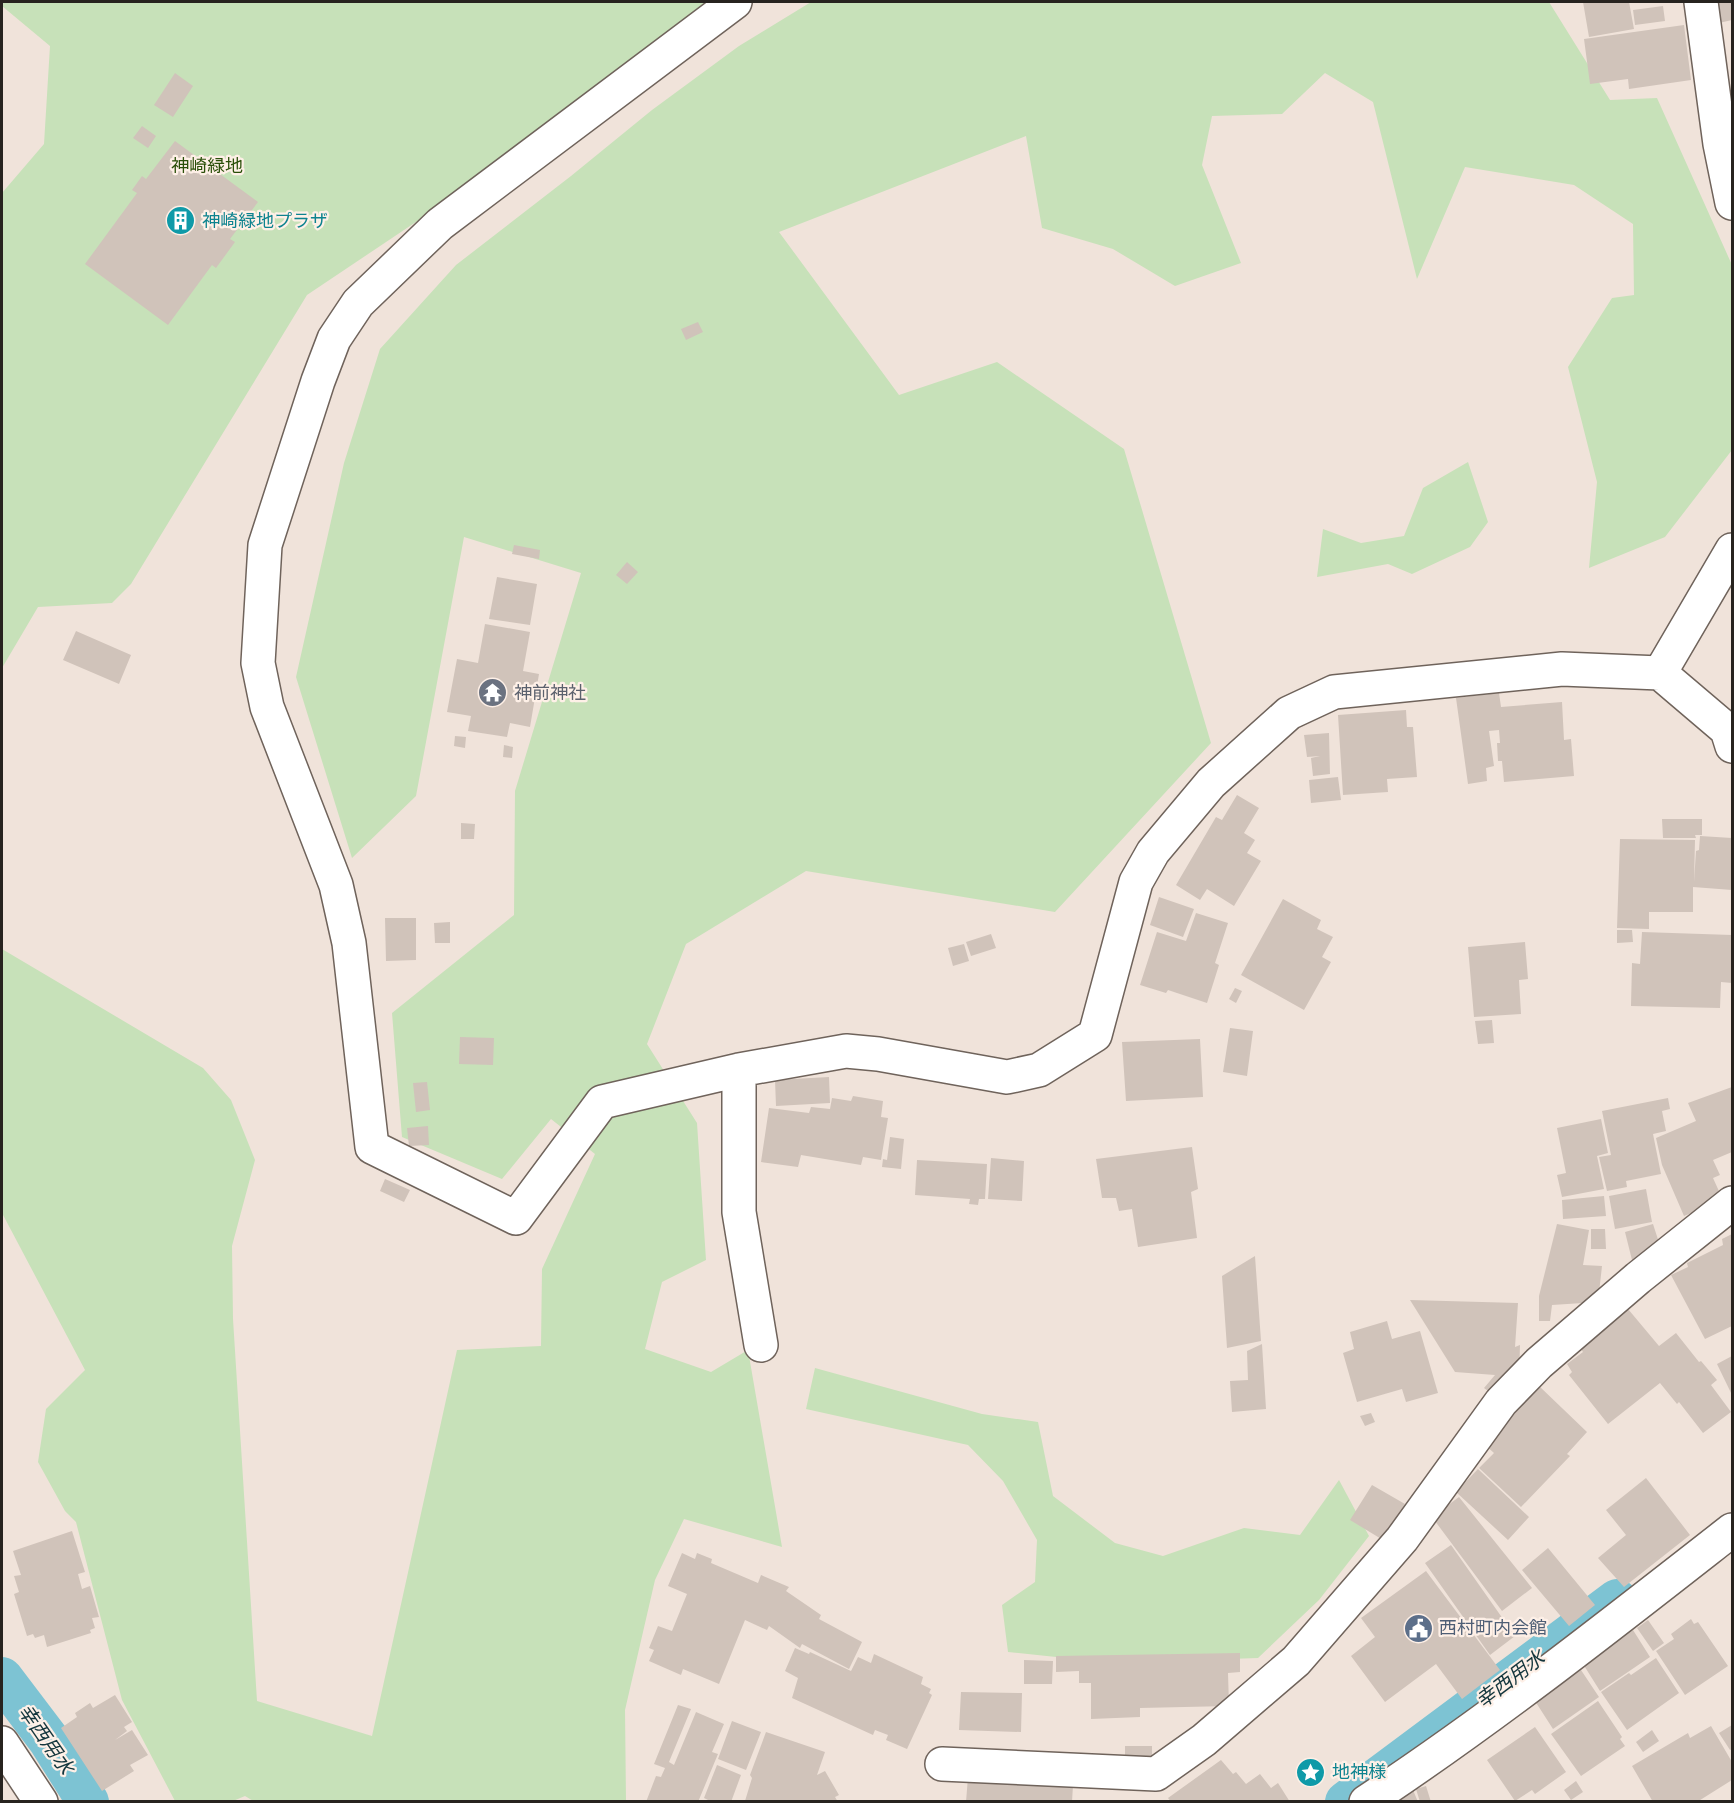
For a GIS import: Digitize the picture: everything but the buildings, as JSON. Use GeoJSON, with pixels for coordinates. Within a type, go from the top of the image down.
{"type":"FeatureCollection","features":[{"type":"Feature","properties":{"kind":"street"},"geometry":{"type":"LineString","coordinates":[[735,2],[440,224],[358,303],[334,339],[318,381],[265,545],[258,663],[267,706],[336,885],[350,943],[372,1147],[516,1218],[602,1102],[739,1070],[846,1051],[878,1054],[1007,1077],[1040,1070],[1095,1035],[1136,882],[1153,852],[1211,783],[1289,713],[1334,692],[1562,669],[1660,674],[1727,730],[1732,746]]}},
{"type":"Feature","properties":{"kind":"street"},"geometry":{"type":"LineString","coordinates":[[1701,2],[1720,144],[1732,203]]}},
{"type":"Feature","properties":{"kind":"street"},"geometry":{"type":"LineString","coordinates":[[1660,674],[1732,550]]}},
{"type":"Feature","properties":{"kind":"street"},"geometry":{"type":"LineString","coordinates":[[739,1070],[739,1212],[761,1345]]}},
{"type":"Feature","properties":{"kind":"street"},"geometry":{"type":"LineString","coordinates":[[942,1764],[1156,1774],[1204,1740],[1296,1661],[1402,1539],[1501,1402],[1539,1363],[1638,1278],[1732,1203]]}},
{"type":"Feature","properties":{"kind":"street"},"geometry":{"type":"LineString","coordinates":[[1366,1802],[1435,1756],[1620,1618],[1732,1530]]}},
{"type":"Feature","properties":{"kind":"street"},"geometry":{"type":"LineString","coordinates":[[2,1743],[41,1802]]}},
{"type":"Feature","properties":{"kind":"green space","name":"神崎緑地"},"geometry":{"type":"Polygon","coordinates":[[[2,2],[744,2],[307,295],[131,584],[112,603],[38,607],[2,668],[2,193],[44,144],[50,46],[2,6],[2,2]]]}},
{"type":"Feature","properties":{"kind":"green space"},"geometry":{"type":"Polygon","coordinates":[[[811,2],[1549,2],[1610,100],[1657,98],[1732,265],[1732,450],[1665,537],[1589,568],[1597,482],[1568,367],[1612,298],[1634,295],[1633,224],[1574,185],[1465,167],[1417,279],[1373,102],[1325,73],[1282,114],[1212,116],[1202,165],[1241,263],[1175,286],[1113,249],[1042,228],[1026,136],[779,232],[899,395],[997,362],[1124,449],[1211,743],[1055,912],[806,871],[686,944],[647,1044],[697,1123],[706,1260],[662,1282],[645,1349],[711,1372],[748,1350],[782,1547],[684,1519],[655,1580],[625,1710],[626,1801],[255,1802],[245,1796],[233,1801],[175,1801],[122,1700],[76,1522],[65,1511],[38,1462],[46,1409],[85,1370],[2,1213],[2,949],[203,1068],[231,1100],[255,1160],[232,1246],[233,1319],[257,1701],[372,1736],[457,1350],[541,1346],[542,1269],[595,1154],[551,1119],[502,1179],[402,1137],[392,1013],[514,915],[515,791],[581,573],[464,537],[416,796],[352,858],[296,677],[344,463],[380,349],[456,265],[652,110],[739,46],[811,2]]]}},
{"type":"Feature","properties":{"kind":"green space"},"geometry":{"type":"Polygon","coordinates":[[[1468,462],[1488,522],[1470,547],[1412,574],[1388,564],[1317,577],[1323,529],[1361,543],[1404,536],[1423,488],[1468,462]]]}},
{"type":"Feature","properties":{"kind":"green space"},"geometry":{"type":"Polygon","coordinates":[[[815,1368],[982,1414],[1038,1422],[1053,1496],[1115,1543],[1163,1556],[1244,1528],[1300,1535],[1339,1480],[1369,1536],[1319,1600],[1258,1658],[1113,1663],[1008,1652],[1002,1605],[1035,1582],[1037,1540],[1003,1481],[968,1445],[806,1409],[815,1368]]]}},
{"type":"Feature","properties":{"kind":"waterway","name":"幸西用水"},"geometry":{"type":"LineString","coordinates":[[1346,1802],[1617,1600]]}},
{"type":"Feature","properties":{"kind":"waterway","name":"幸西用水"},"geometry":{"type":"LineString","coordinates":[[2,1678],[49,1740],[88,1802]]}},
{"type":"Feature","properties":{"kind":"place","name":"神崎緑地プラザ"},"geometry":{"type":"Point","coordinates":[181,221]}},
{"type":"Feature","properties":{"kind":"place","name":"神前神社"},"geometry":{"type":"Point","coordinates":[493,693]}},
{"type":"Feature","properties":{"kind":"place","name":"西村町内会館"},"geometry":{"type":"Point","coordinates":[1418,1628]}},
{"type":"Feature","properties":{"kind":"place","name":"地神様"},"geometry":{"type":"Point","coordinates":[1311,1772]}}]}
